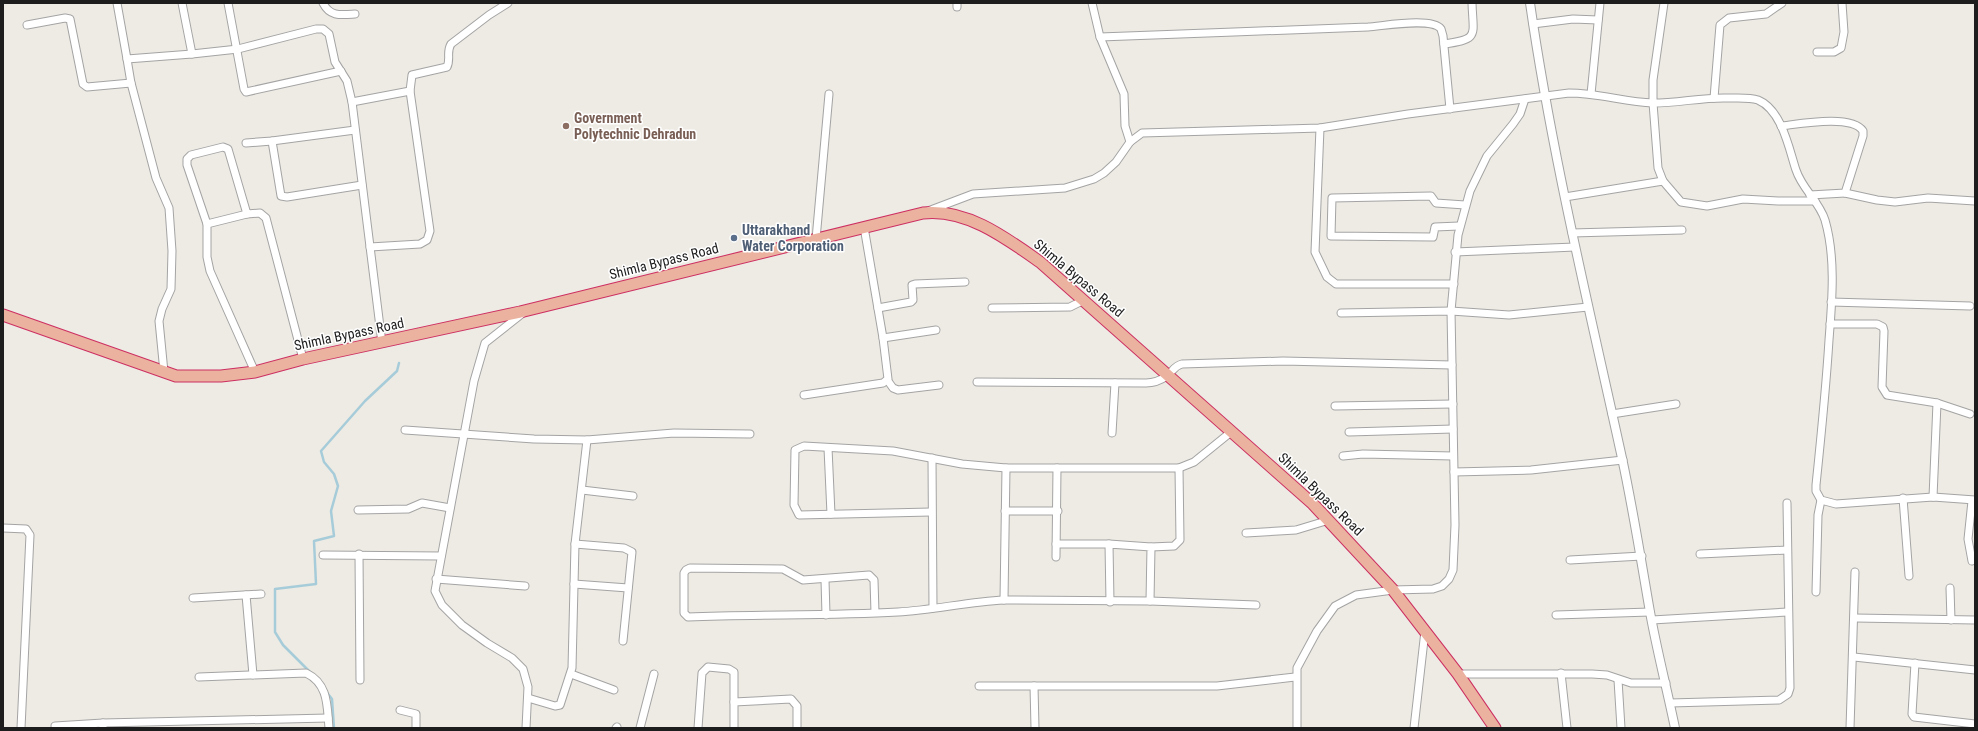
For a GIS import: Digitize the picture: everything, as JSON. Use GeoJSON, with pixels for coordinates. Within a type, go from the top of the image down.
{"type":"FeatureCollection","features":[{"type":"Feature","properties":{"kind":"highway","name":"Shimla Bypass Road"},"geometry":{"type":"LineString","coordinates":[[3,315],[176,376],[226,376],[255,372],[303,359],[382,343],[527,310],[923,213],[932,212],[955,216],[980,224],[1016,245],[1040,262],[1313,504],[1393,590],[1458,674],[1495,728]]}},
{"type":"Feature","properties":{"kind":"street"},"geometry":{"type":"LineString","coordinates":[[117,3],[131,83],[156,178],[169,208],[172,251],[171,289],[160,316],[164,372]]}},
{"type":"Feature","properties":{"kind":"street"},"geometry":{"type":"LineString","coordinates":[[182,3],[192,54]]}},
{"type":"Feature","properties":{"kind":"street"},"geometry":{"type":"LineString","coordinates":[[228,3],[238,49],[244,89],[246,92],[341,71]]}},
{"type":"Feature","properties":{"kind":"street"},"geometry":{"type":"LineString","coordinates":[[323,3],[329,12],[333,14],[355,14]]}},
{"type":"Feature","properties":{"kind":"street"},"geometry":{"type":"LineString","coordinates":[[370,248],[420,244],[430,236],[410,91],[412,75],[447,67],[449,60],[448,50],[451,44],[489,15],[508,3]]}},
{"type":"Feature","properties":{"kind":"street"},"geometry":{"type":"LineString","coordinates":[[1092,3],[1100,37],[1124,94],[1126,126],[1130,142]]}},
{"type":"Feature","properties":{"kind":"street"},"geometry":{"type":"LineString","coordinates":[[1444,44],[1466,41],[1473,34],[1472,3]]}},
{"type":"Feature","properties":{"kind":"street"},"geometry":{"type":"LineString","coordinates":[[1530,3],[1545,96],[1572,233],[1623,460],[1642,556],[1651,616],[1675,728]]}},
{"type":"Feature","properties":{"kind":"street"},"geometry":{"type":"LineString","coordinates":[[1591,94],[1600,3]]}},
{"type":"Feature","properties":{"kind":"street"},"geometry":{"type":"LineString","coordinates":[[1664,3],[1653,80],[1652,103],[1658,168],[1663,181],[1681,202],[1707,206],[1743,199],[1778,201],[1845,193],[1877,200],[1895,202],[1928,198],[1975,201]]}},
{"type":"Feature","properties":{"kind":"street"},"geometry":{"type":"LineString","coordinates":[[1714,98],[1720,25],[1729,18],[1766,14],[1782,3]]}},
{"type":"Feature","properties":{"kind":"street"},"geometry":{"type":"LineString","coordinates":[[1816,52],[1834,52],[1841,48],[1844,32],[1842,3]]}},
{"type":"Feature","properties":{"kind":"street"},"geometry":{"type":"LineString","coordinates":[[27,25],[65,18],[70,19],[83,84],[87,87],[131,83]]}},
{"type":"Feature","properties":{"kind":"street"},"geometry":{"type":"LineString","coordinates":[[1533,24],[1573,19],[1598,20]]}},
{"type":"Feature","properties":{"kind":"street"},"geometry":{"type":"LineString","coordinates":[[1100,37],[1370,27],[1425,23],[1439,26],[1441,29],[1444,44],[1450,109]]}},
{"type":"Feature","properties":{"kind":"street"},"geometry":{"type":"LineString","coordinates":[[127,59],[238,49],[324,29],[329,34],[336,62],[347,81],[352,102],[382,343]]}},
{"type":"Feature","properties":{"kind":"street"},"geometry":{"type":"LineString","coordinates":[[352,102],[410,91]]}},
{"type":"Feature","properties":{"kind":"street"},"geometry":{"type":"LineString","coordinates":[[923,213],[973,194],[1065,188],[1094,180],[1116,162],[1130,142],[1142,133],[1233,132],[1320,128],[1569,93],[1591,94],[1627,101],[1652,103],[1672,103],[1714,98],[1746,98],[1759,101],[1766,105],[1781,126],[1796,172],[1824,219],[1829,244],[1832,273],[1831,302],[1816,485],[1816,491],[1821,500],[1818,515],[1816,592]]}},
{"type":"Feature","properties":{"kind":"street"},"geometry":{"type":"LineString","coordinates":[[816,239],[829,94]]}},
{"type":"Feature","properties":{"kind":"street"},"geometry":{"type":"LineString","coordinates":[[1296,728],[1295,677],[1297,668],[1301,657],[1335,606],[1356,595],[1393,590],[1433,589],[1442,586],[1449,579],[1453,570],[1455,558],[1451,311],[1455,252],[1459,226],[1465,206],[1487,156],[1520,114],[1525,99]]}},
{"type":"Feature","properties":{"kind":"street"},"geometry":{"type":"LineString","coordinates":[[1781,126],[1834,121],[1857,125],[1861,128],[1863,136],[1845,193]]}},
{"type":"Feature","properties":{"kind":"street"},"geometry":{"type":"LineString","coordinates":[[1320,128],[1315,252],[1326,277],[1336,284],[1454,284]]}},
{"type":"Feature","properties":{"kind":"street"},"geometry":{"type":"LineString","coordinates":[[246,143],[355,130]]}},
{"type":"Feature","properties":{"kind":"street"},"geometry":{"type":"LineString","coordinates":[[272,141],[279,194],[281,196],[287,197],[362,185]]}},
{"type":"Feature","properties":{"kind":"street"},"geometry":{"type":"LineString","coordinates":[[247,214],[228,149],[223,147],[191,155],[187,159],[187,165],[207,224],[207,257],[210,271],[255,372]]}},
{"type":"Feature","properties":{"kind":"street"},"geometry":{"type":"LineString","coordinates":[[1565,197],[1663,181]]}},
{"type":"Feature","properties":{"kind":"street"},"geometry":{"type":"LineString","coordinates":[[1459,226],[1435,228],[1433,237],[1331,236],[1332,198],[1431,196],[1436,203],[1465,206]]}},
{"type":"Feature","properties":{"kind":"street"},"geometry":{"type":"LineString","coordinates":[[207,224],[247,214],[260,214],[266,218],[303,359]]}},
{"type":"Feature","properties":{"kind":"street"},"geometry":{"type":"LineString","coordinates":[[864,227],[883,338],[888,381],[893,388],[898,390],[939,385]]}},
{"type":"Feature","properties":{"kind":"street"},"geometry":{"type":"LineString","coordinates":[[1572,233],[1682,230]]}},
{"type":"Feature","properties":{"kind":"street"},"geometry":{"type":"LineString","coordinates":[[1455,252],[1575,247]]}},
{"type":"Feature","properties":{"kind":"street"},"geometry":{"type":"LineString","coordinates":[[878,308],[912,301],[912,285],[915,284],[965,282]]}},
{"type":"Feature","properties":{"kind":"street"},"geometry":{"type":"LineString","coordinates":[[992,308],[1070,306],[1084,300]]}},
{"type":"Feature","properties":{"kind":"street"},"geometry":{"type":"LineString","coordinates":[[1831,302],[1970,306]]}},
{"type":"Feature","properties":{"kind":"street"},"geometry":{"type":"LineString","coordinates":[[1340,313],[1425,313],[1451,311],[1509,315],[1588,307]]}},
{"type":"Feature","properties":{"kind":"street"},"geometry":{"type":"LineString","coordinates":[[526,728],[528,698],[526,676],[517,661],[474,634],[442,605],[435,591],[463,435],[482,347],[489,338],[527,310]]}},
{"type":"Feature","properties":{"kind":"street"},"geometry":{"type":"LineString","coordinates":[[1830,324],[1881,325],[1884,331],[1882,387],[1884,393],[1887,395],[1937,403],[1970,414]]}},
{"type":"Feature","properties":{"kind":"street"},"geometry":{"type":"LineString","coordinates":[[883,338],[936,330]]}},
{"type":"Feature","properties":{"kind":"street"},"geometry":{"type":"LineString","coordinates":[[978,382],[1151,383],[1167,376],[1176,366],[1182,364],[1283,361],[1452,364]]}},
{"type":"Feature","properties":{"kind":"street"},"geometry":{"type":"LineString","coordinates":[[804,395],[888,381]]}},
{"type":"Feature","properties":{"kind":"street"},"geometry":{"type":"LineString","coordinates":[[1112,434],[1115,383]]}},
{"type":"Feature","properties":{"kind":"street"},"geometry":{"type":"LineString","coordinates":[[1932,497],[1937,403]]}},
{"type":"Feature","properties":{"kind":"street"},"geometry":{"type":"LineString","coordinates":[[1335,406],[1453,404]]}},
{"type":"Feature","properties":{"kind":"street"},"geometry":{"type":"LineString","coordinates":[[1612,414],[1676,404]]}},
{"type":"Feature","properties":{"kind":"street"},"geometry":{"type":"LineString","coordinates":[[1349,432],[1453,429]]}},
{"type":"Feature","properties":{"kind":"street"},"geometry":{"type":"LineString","coordinates":[[405,430],[534,439],[587,440],[674,433],[750,434]]}},
{"type":"Feature","properties":{"kind":"street"},"geometry":{"type":"LineString","coordinates":[[931,512],[799,515],[794,505],[795,450],[804,446],[893,451],[971,466],[1006,468],[1179,468],[1194,462],[1231,432]]}},
{"type":"Feature","properties":{"kind":"street"},"geometry":{"type":"LineString","coordinates":[[528,698],[555,706],[560,705],[572,674],[575,544],[587,440]]}},
{"type":"Feature","properties":{"kind":"street"},"geometry":{"type":"LineString","coordinates":[[828,448],[831,514]]}},
{"type":"Feature","properties":{"kind":"street"},"geometry":{"type":"LineString","coordinates":[[1343,456],[1363,454],[1453,456]]}},
{"type":"Feature","properties":{"kind":"street"},"geometry":{"type":"LineString","coordinates":[[932,458],[931,512],[933,608]]}},
{"type":"Feature","properties":{"kind":"street"},"geometry":{"type":"LineString","coordinates":[[1454,472],[1531,470],[1623,460]]}},
{"type":"Feature","properties":{"kind":"street"},"geometry":{"type":"LineString","coordinates":[[1004,600],[1006,468]]}},
{"type":"Feature","properties":{"kind":"street"},"geometry":{"type":"LineString","coordinates":[[1056,557],[1058,511],[1057,468]]}},
{"type":"Feature","properties":{"kind":"street"},"geometry":{"type":"LineString","coordinates":[[1056,544],[1109,544],[1151,547],[1174,546],[1180,540],[1179,468]]}},
{"type":"Feature","properties":{"kind":"street"},"geometry":{"type":"LineString","coordinates":[[582,490],[633,496]]}},
{"type":"Feature","properties":{"kind":"street"},"geometry":{"type":"LineString","coordinates":[[1821,500],[1836,504],[1932,497],[1974,501],[1968,539],[1972,561]]}},
{"type":"Feature","properties":{"kind":"street"},"geometry":{"type":"LineString","coordinates":[[1903,498],[1909,576]]}},
{"type":"Feature","properties":{"kind":"street"},"geometry":{"type":"LineString","coordinates":[[358,510],[408,509],[422,503],[450,508]]}},
{"type":"Feature","properties":{"kind":"street"},"geometry":{"type":"LineString","coordinates":[[1670,702],[1779,700],[1786,697],[1790,688],[1787,503]]}},
{"type":"Feature","properties":{"kind":"street"},"geometry":{"type":"LineString","coordinates":[[1005,511],[1058,511]]}},
{"type":"Feature","properties":{"kind":"street"},"geometry":{"type":"LineString","coordinates":[[1246,533],[1296,530],[1329,520]]}},
{"type":"Feature","properties":{"kind":"street"},"geometry":{"type":"LineString","coordinates":[[3,528],[26,530],[30,535],[21,728]]}},
{"type":"Feature","properties":{"kind":"street"},"geometry":{"type":"LineString","coordinates":[[575,544],[630,550],[633,554],[623,641]]}},
{"type":"Feature","properties":{"kind":"street"},"geometry":{"type":"LineString","coordinates":[[1109,544],[1110,602]]}},
{"type":"Feature","properties":{"kind":"street"},"geometry":{"type":"LineString","coordinates":[[1150,601],[1151,547]]}},
{"type":"Feature","properties":{"kind":"street"},"geometry":{"type":"LineString","coordinates":[[1700,554],[1788,550]]}},
{"type":"Feature","properties":{"kind":"street"},"geometry":{"type":"LineString","coordinates":[[323,555],[359,554],[441,556]]}},
{"type":"Feature","properties":{"kind":"street"},"geometry":{"type":"LineString","coordinates":[[359,554],[360,680]]}},
{"type":"Feature","properties":{"kind":"street"},"geometry":{"type":"LineString","coordinates":[[1570,560],[1642,556]]}},
{"type":"Feature","properties":{"kind":"street"},"geometry":{"type":"LineString","coordinates":[[875,613],[874,580],[872,576],[826,580],[803,580],[782,569],[690,568],[684,571],[684,613],[688,617],[875,613],[1004,600],[1110,602],[1150,601],[1256,605]]}},
{"type":"Feature","properties":{"kind":"street"},"geometry":{"type":"LineString","coordinates":[[1850,728],[1854,657],[1855,572]]}},
{"type":"Feature","properties":{"kind":"street"},"geometry":{"type":"LineString","coordinates":[[436,579],[525,586]]}},
{"type":"Feature","properties":{"kind":"street"},"geometry":{"type":"LineString","coordinates":[[826,580],[826,615]]}},
{"type":"Feature","properties":{"kind":"street"},"geometry":{"type":"LineString","coordinates":[[574,584],[628,588]]}},
{"type":"Feature","properties":{"kind":"street"},"geometry":{"type":"LineString","coordinates":[[1950,588],[1951,620]]}},
{"type":"Feature","properties":{"kind":"street"},"geometry":{"type":"LineString","coordinates":[[193,598],[261,594]]}},
{"type":"Feature","properties":{"kind":"street"},"geometry":{"type":"LineString","coordinates":[[246,595],[252,675]]}},
{"type":"Feature","properties":{"kind":"street"},"geometry":{"type":"LineString","coordinates":[[1556,615],[1651,616],[1788,612]]}},
{"type":"Feature","properties":{"kind":"street"},"geometry":{"type":"LineString","coordinates":[[1854,618],[1975,620]]}},
{"type":"Feature","properties":{"kind":"street"},"geometry":{"type":"LineString","coordinates":[[1414,728],[1425,631]]}},
{"type":"Feature","properties":{"kind":"street"},"geometry":{"type":"LineString","coordinates":[[1854,657],[1975,670]]}},
{"type":"Feature","properties":{"kind":"street"},"geometry":{"type":"LineString","coordinates":[[1915,663],[1912,714],[1914,717],[1975,724]]}},
{"type":"Feature","properties":{"kind":"street"},"geometry":{"type":"LineString","coordinates":[[698,728],[701,678],[705,669],[708,667],[733,670],[734,728]]}},
{"type":"Feature","properties":{"kind":"street"},"geometry":{"type":"LineString","coordinates":[[199,677],[295,673],[310,675],[326,693],[329,728]]}},
{"type":"Feature","properties":{"kind":"street"},"geometry":{"type":"LineString","coordinates":[[1458,674],[1561,673],[1607,675],[1618,680],[1631,683],[1666,683]]}},
{"type":"Feature","properties":{"kind":"street"},"geometry":{"type":"LineString","coordinates":[[1561,673],[1567,728]]}},
{"type":"Feature","properties":{"kind":"street"},"geometry":{"type":"LineString","coordinates":[[572,674],[614,690]]}},
{"type":"Feature","properties":{"kind":"street"},"geometry":{"type":"LineString","coordinates":[[640,728],[654,674]]}},
{"type":"Feature","properties":{"kind":"street"},"geometry":{"type":"LineString","coordinates":[[979,686],[1217,686],[1295,677]]}},
{"type":"Feature","properties":{"kind":"street"},"geometry":{"type":"LineString","coordinates":[[1618,680],[1620,728]]}},
{"type":"Feature","properties":{"kind":"street"},"geometry":{"type":"LineString","coordinates":[[1034,686],[1035,728]]}},
{"type":"Feature","properties":{"kind":"street"},"geometry":{"type":"LineString","coordinates":[[734,702],[791,699],[797,706],[797,728]]}},
{"type":"Feature","properties":{"kind":"street"},"geometry":{"type":"LineString","coordinates":[[400,710],[416,714],[416,728]]}},
{"type":"Feature","properties":{"kind":"street"},"geometry":{"type":"LineString","coordinates":[[56,726],[103,726],[328,718]]}},
{"type":"Feature","properties":{"kind":"waterway"},"geometry":{"type":"LineString","coordinates":[[312,674],[283,645],[275,632],[275,589],[316,584],[314,541],[334,536],[331,511],[338,486],[334,474],[324,462],[321,451],[365,401],[397,371],[399,363]]}},
{"type":"Feature","properties":{"kind":"waterway"},"geometry":{"type":"LineString","coordinates":[[325,690],[332,699],[334,728]]}},
{"type":"Feature","properties":{"kind":"place","name":"Government Polytechnic Dehradun"},"geometry":{"type":"Point","coordinates":[566,126]}},
{"type":"Feature","properties":{"kind":"place","name":"Uttarakhand Water Corporation"},"geometry":{"type":"Point","coordinates":[734,238]}}]}
